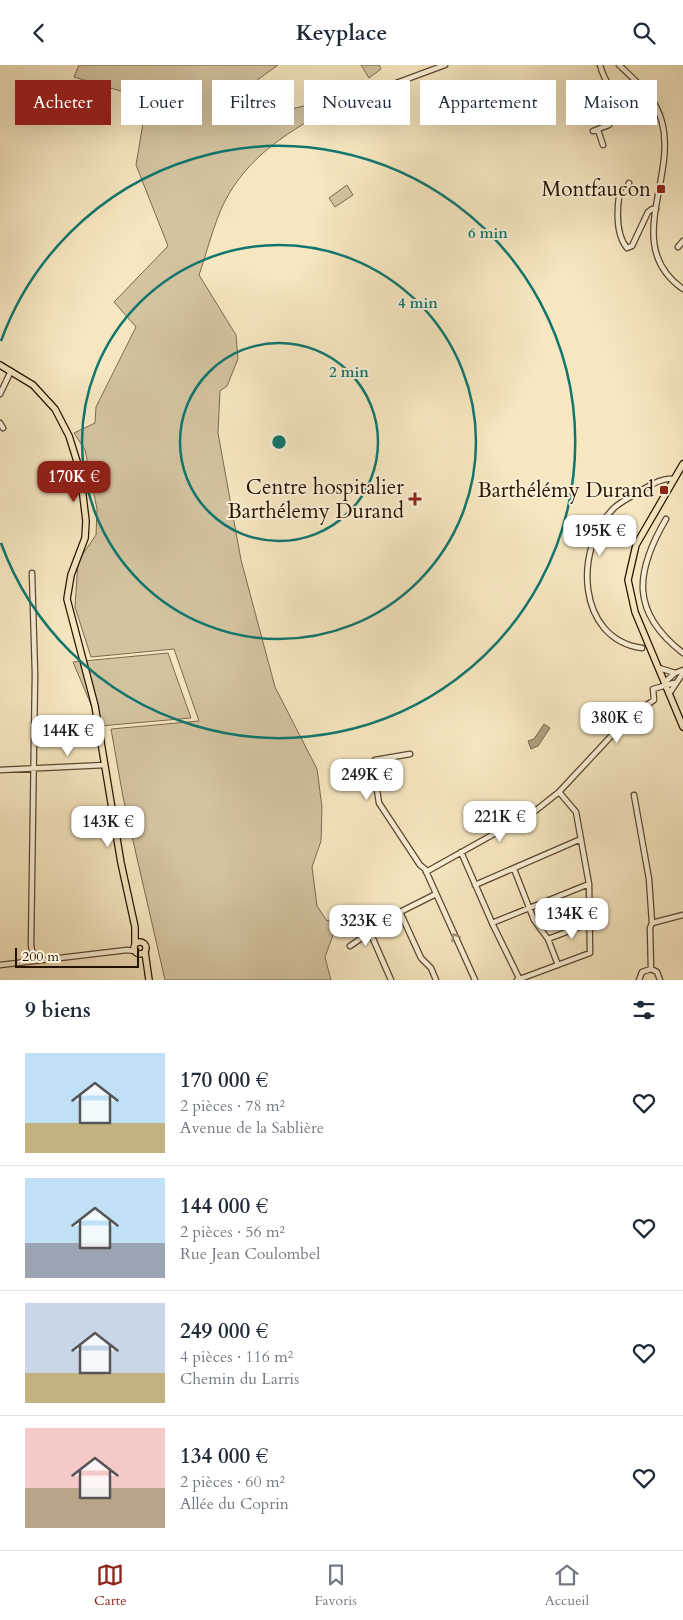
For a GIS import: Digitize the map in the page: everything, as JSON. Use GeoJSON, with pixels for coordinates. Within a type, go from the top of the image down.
{"type":"FeatureCollection","features":[{"type":"Feature","properties":{"kind":"main road"},"geometry":{"type":"LineString","coordinates":[[0,365],[33,385],[55,409],[69,436],[80,471],[85,513],[85,539],[71,575],[68,599],[95,706],[121,863],[135,927],[137,948],[148,980]]}},
{"type":"Feature","properties":{"kind":"main road"},"geometry":{"type":"LineString","coordinates":[[683,464],[642,532],[629,569],[629,590],[633,607],[683,727]]}},
{"type":"Feature","properties":{"kind":"main road"},"geometry":{"type":"LineString","coordinates":[[137,948],[146,947],[148,980]]}},
{"type":"Feature","properties":{"kind":"main road"},"geometry":{"type":"LineString","coordinates":[[137,948],[145,952]]}},
{"type":"Feature","properties":{"kind":"street"},"geometry":{"type":"LineString","coordinates":[[404,80],[445,65]]}},
{"type":"Feature","properties":{"kind":"street"},"geometry":{"type":"LineString","coordinates":[[600,65],[602,75],[617,99],[618,106],[609,125],[596,130],[602,145]]}},
{"type":"Feature","properties":{"kind":"street"},"geometry":{"type":"LineString","coordinates":[[620,65],[647,92],[662,121],[664,152],[653,233],[655,254],[664,273],[683,289]]}},
{"type":"Feature","properties":{"kind":"street"},"geometry":{"type":"LineString","coordinates":[[629,183],[626,192],[618,196],[617,210],[624,246],[630,248],[632,246],[648,212],[656,209]]}},
{"type":"Feature","properties":{"kind":"street"},"geometry":{"type":"LineString","coordinates":[[678,247],[683,241]]}},
{"type":"Feature","properties":{"kind":"street"},"geometry":{"type":"LineString","coordinates":[[0,394],[11,371]]}},
{"type":"Feature","properties":{"kind":"street"},"geometry":{"type":"LineString","coordinates":[[0,423],[3,428]]}},
{"type":"Feature","properties":{"kind":"street"},"geometry":{"type":"LineString","coordinates":[[642,648],[611,635],[597,619],[588,597],[587,585],[591,549],[614,509],[659,481],[674,479]]}},
{"type":"Feature","properties":{"kind":"street"},"geometry":{"type":"LineString","coordinates":[[666,519],[647,554],[644,566],[643,590],[653,621],[666,638],[683,653]]}},
{"type":"Feature","properties":{"kind":"street"},"geometry":{"type":"LineString","coordinates":[[32,573],[35,674],[31,945],[34,961]]}},
{"type":"Feature","properties":{"kind":"street"},"geometry":{"type":"LineString","coordinates":[[659,668],[675,673],[683,671]]}},
{"type":"Feature","properties":{"kind":"street"},"geometry":{"type":"LineString","coordinates":[[669,694],[683,671]]}},
{"type":"Feature","properties":{"kind":"street"},"geometry":{"type":"LineString","coordinates":[[665,684],[675,673]]}},
{"type":"Feature","properties":{"kind":"street"},"geometry":{"type":"LineString","coordinates":[[426,872],[532,813],[559,792],[628,718],[654,700],[653,689],[665,684],[674,683]]}},
{"type":"Feature","properties":{"kind":"street"},"geometry":{"type":"LineString","coordinates":[[410,754],[375,760],[373,765],[377,799],[426,872],[475,980]]}},
{"type":"Feature","properties":{"kind":"street"},"geometry":{"type":"LineString","coordinates":[[0,770],[105,765]]}},
{"type":"Feature","properties":{"kind":"street"},"geometry":{"type":"LineString","coordinates":[[461,852],[519,980],[590,953],[589,884],[576,812],[559,792]]}},
{"type":"Feature","properties":{"kind":"street"},"geometry":{"type":"LineString","coordinates":[[634,795],[649,879],[652,923],[650,928],[651,969]]}},
{"type":"Feature","properties":{"kind":"street"},"geometry":{"type":"LineString","coordinates":[[475,885],[581,839]]}},
{"type":"Feature","properties":{"kind":"street"},"geometry":{"type":"LineString","coordinates":[[514,869],[534,919],[548,939],[558,965]]}},
{"type":"Feature","properties":{"kind":"street"},"geometry":{"type":"LineString","coordinates":[[492,923],[589,884]]}},
{"type":"Feature","properties":{"kind":"street"},"geometry":{"type":"LineString","coordinates":[[350,946],[400,911],[436,894]]}},
{"type":"Feature","properties":{"kind":"street"},"geometry":{"type":"LineString","coordinates":[[400,911],[420,958],[431,968],[436,980]]}},
{"type":"Feature","properties":{"kind":"street"},"geometry":{"type":"LineString","coordinates":[[652,923],[683,915]]}},
{"type":"Feature","properties":{"kind":"street"},"geometry":{"type":"LineString","coordinates":[[548,939],[590,923]]}},
{"type":"Feature","properties":{"kind":"street"},"geometry":{"type":"LineString","coordinates":[[370,932],[391,980]]}},
{"type":"Feature","properties":{"kind":"street"},"geometry":{"type":"LineString","coordinates":[[0,965],[137,948]]}},
{"type":"Feature","properties":{"kind":"street"},"geometry":{"type":"LineString","coordinates":[[639,980],[642,972],[651,969],[657,972],[660,980]]}},
{"type":"Feature","properties":{"kind":"shaded area"},"geometry":{"type":"Polygon","coordinates":[[[79,65],[278,65],[257,80],[212,80],[212,125],[294,125],[294,108],[304,106],[304,123],[258,157],[234,186],[220,212],[199,275],[236,335],[238,359],[227,386],[220,391],[218,433],[241,560],[275,687],[317,769],[322,807],[321,841],[312,867],[317,906],[327,921],[340,916],[325,957],[331,980],[165,980],[123,797],[111,729],[199,721],[174,649],[91,657],[75,607],[78,561],[96,535],[97,509],[85,450],[74,433],[95,423],[96,407],[136,327],[114,302],[168,246],[136,165],[143,125],[202,125],[202,80],[121,80],[121,91],[111,88],[111,80],[84,80],[74,77],[79,65]]]}},
{"type":"Feature","properties":{"kind":"shaded area"},"geometry":{"type":"Polygon","coordinates":[[[361,65],[379,65],[381,69],[369,78],[361,65]]]}},
{"type":"Feature","properties":{"kind":"shaded area"},"geometry":{"type":"Polygon","coordinates":[[[347,185],[353,195],[335,207],[329,198],[347,185]]]}},
{"type":"Feature","properties":{"kind":"shaded area"},"geometry":{"type":"Polygon","coordinates":[[[168,653],[191,718],[100,726],[73,662],[168,653]]]}},
{"type":"Feature","properties":{"kind":"shaded area"},"geometry":{"type":"Polygon","coordinates":[[[544,724],[550,728],[538,746],[531,749],[528,741],[534,739],[544,724]]]}},
{"type":"Feature","properties":{"kind":"place","name":"Montfaucon"},"geometry":{"type":"Point","coordinates":[661,189]}},
{"type":"Feature","properties":{"kind":"place","name":"Barthélémy Durand"},"geometry":{"type":"Point","coordinates":[664,490]}},
{"type":"Feature","properties":{"kind":"place","name":"Centre hospitalier Barthélemy Durand"},"geometry":{"type":"Point","coordinates":[415,499]}}]}
